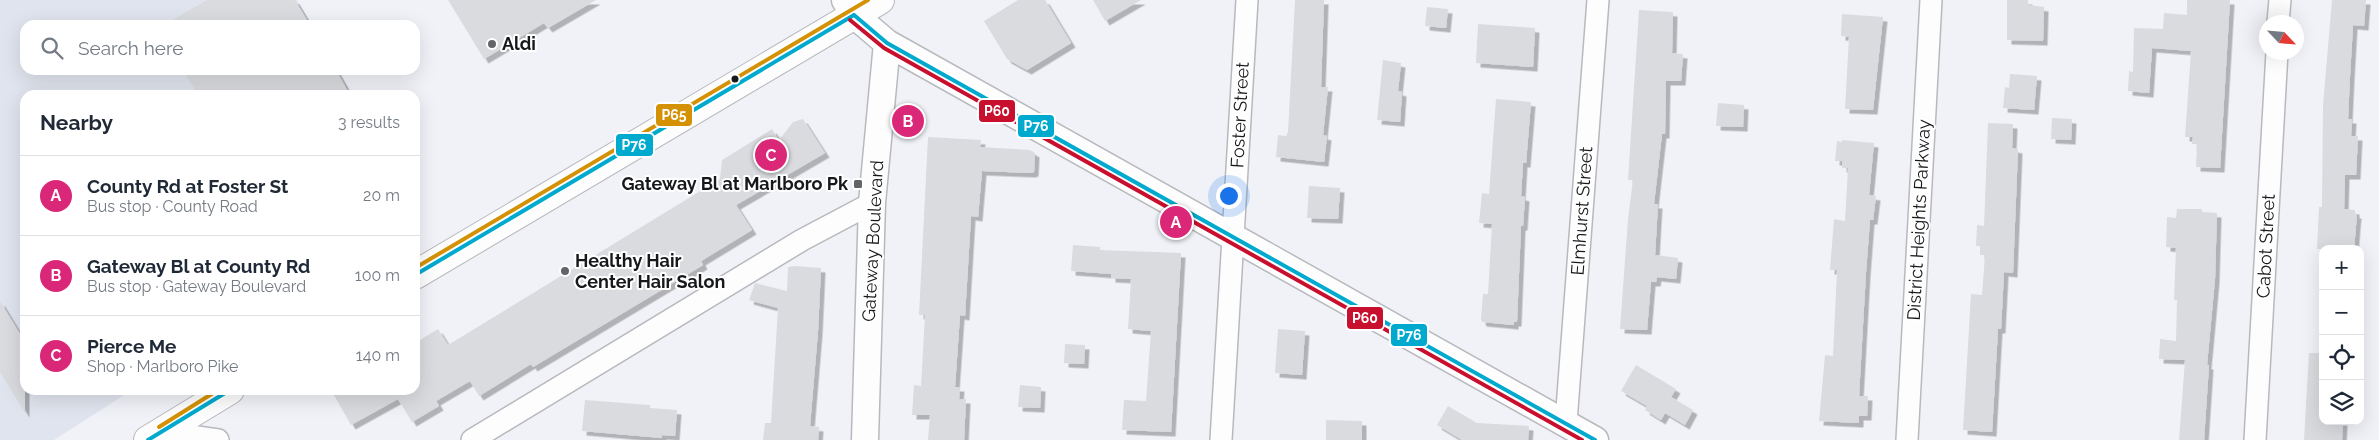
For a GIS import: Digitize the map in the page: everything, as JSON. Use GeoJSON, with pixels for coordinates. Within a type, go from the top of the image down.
{"type":"FeatureCollection","features":[{"type":"Feature","properties":{"kind":"main road"},"geometry":{"type":"LineString","coordinates":[[420,272],[850,8],[880,0]]}},
{"type":"Feature","properties":{"kind":"main road"},"geometry":{"type":"LineString","coordinates":[[157,437],[222,395]]}},
{"type":"Feature","properties":{"kind":"street","name":"Foster Street"},"geometry":{"type":"LineString","coordinates":[[1220,440],[1247,0]]}},
{"type":"Feature","properties":{"kind":"street","name":"Elmhurst Street"},"geometry":{"type":"LineString","coordinates":[[1566,422],[1598,0]]}},
{"type":"Feature","properties":{"kind":"street","name":"District Heights Parkway"},"geometry":{"type":"LineString","coordinates":[[1907,440],[1931,0]]}},
{"type":"Feature","properties":{"kind":"street"},"geometry":{"type":"LineString","coordinates":[[2279,15],[2280,0]]}},
{"type":"Feature","properties":{"kind":"street"},"geometry":{"type":"LineString","coordinates":[[850,8],[887,43],[1596,440]]}},
{"type":"Feature","properties":{"kind":"street","name":"Gateway Boulevard"},"geometry":{"type":"LineString","coordinates":[[865,440],[872,203],[887,43]]}},
{"type":"Feature","properties":{"kind":"street","name":"Cabot Street"},"geometry":{"type":"LineString","coordinates":[[2255,440],[2277,60]]}},
{"type":"Feature","properties":{"kind":"street"},"geometry":{"type":"LineString","coordinates":[[472,440],[802,240],[872,203]]}},
{"type":"Feature","properties":{"kind":"street"},"geometry":{"type":"LineString","coordinates":[[157,437],[218,440]]}},
{"type":"Feature","properties":{"kind":"shaded area"},"geometry":{"type":"Polygon","coordinates":[[[0,0],[297,0],[309,20],[20,20],[20,75],[341,75],[350,90],[20,90],[20,395],[124,395],[54,440],[0,440],[0,0]]]}},
{"type":"Feature","properties":{"kind":"building"},"geometry":{"type":"Polygon","coordinates":[[[207,0],[295,0],[307,20],[173,20],[207,0]]]}},
{"type":"Feature","properties":{"kind":"building","name":"Aldi"},"geometry":{"type":"Polygon","coordinates":[[[448,0],[596,0],[548,28],[544,23],[484,59],[448,0]]]}},
{"type":"Feature","properties":{"kind":"building"},"geometry":{"type":"Polygon","coordinates":[[[1018,0],[1045,0],[1071,43],[1027,70],[1007,59],[984,21],[1018,0]]]}},
{"type":"Feature","properties":{"kind":"building"},"geometry":{"type":"Polygon","coordinates":[[[1093,0],[1141,0],[1105,21],[1093,0]]]}},
{"type":"Feature","properties":{"kind":"building"},"geometry":{"type":"Polygon","coordinates":[[[1295,0],[1324,0],[1321,87],[1328,87],[1323,135],[1327,136],[1324,162],[1276,157],[1278,135],[1286,136],[1288,132],[1295,0]]]}},
{"type":"Feature","properties":{"kind":"building"},"geometry":{"type":"Polygon","coordinates":[[[2007,0],[2028,0],[2028,5],[2044,7],[2043,41],[2007,40],[2007,0]]]}},
{"type":"Feature","properties":{"kind":"building"},"geometry":{"type":"Polygon","coordinates":[[[2187,0],[2230,0],[2220,168],[2196,167],[2197,144],[2192,144],[2193,137],[2185,137],[2191,51],[2152,48],[2149,93],[2128,91],[2129,71],[2133,72],[2134,28],[2163,29],[2164,13],[2187,15],[2187,0]]]}},
{"type":"Feature","properties":{"kind":"building"},"geometry":{"type":"Polygon","coordinates":[[[2332,0],[2366,0],[2364,26],[2353,25],[2350,76],[2348,119],[2352,119],[2351,136],[2358,136],[2356,175],[2345,175],[2344,209],[2355,210],[2355,214],[2357,214],[2354,245],[2319,245],[2319,249],[2317,249],[2319,207],[2322,207],[2323,105],[2332,0]]]}},
{"type":"Feature","properties":{"kind":"building"},"geometry":{"type":"Polygon","coordinates":[[[1427,7],[1448,9],[1446,28],[1425,26],[1427,7]]]}},
{"type":"Feature","properties":{"kind":"building"},"geometry":{"type":"Polygon","coordinates":[[[1639,10],[1673,12],[1672,53],[1683,54],[1681,81],[1666,81],[1665,134],[1662,134],[1654,204],[1658,204],[1655,255],[1678,258],[1676,279],[1657,277],[1656,282],[1651,282],[1647,330],[1620,329],[1628,219],[1633,180],[1628,180],[1639,10]]]}},
{"type":"Feature","properties":{"kind":"building"},"geometry":{"type":"Polygon","coordinates":[[[1842,14],[1883,17],[1873,110],[1845,109],[1849,37],[1841,36],[1842,14]]]}},
{"type":"Feature","properties":{"kind":"building"},"geometry":{"type":"Polygon","coordinates":[[[1478,24],[1535,28],[1533,67],[1476,63],[1478,24]]]}},
{"type":"Feature","properties":{"kind":"building"},"geometry":{"type":"Polygon","coordinates":[[[1383,60],[1401,63],[1398,91],[1402,92],[1400,122],[1377,120],[1383,60]]]}},
{"type":"Feature","properties":{"kind":"building"},"geometry":{"type":"Polygon","coordinates":[[[2010,74],[2037,76],[2034,110],[2003,108],[2005,87],[2009,88],[2010,74]]]}},
{"type":"Feature","properties":{"kind":"building"},"geometry":{"type":"Polygon","coordinates":[[[186,75],[339,75],[347,90],[195,90],[186,75]]]}},
{"type":"Feature","properties":{"kind":"building"},"geometry":{"type":"Polygon","coordinates":[[[1496,99],[1531,102],[1526,163],[1523,163],[1521,196],[1525,197],[1523,226],[1521,226],[1517,322],[1514,322],[1514,325],[1482,322],[1481,319],[1483,294],[1488,294],[1492,224],[1479,223],[1482,193],[1489,194],[1496,99]]]}},
{"type":"Feature","properties":{"kind":"building"},"geometry":{"type":"Polygon","coordinates":[[[1718,103],[1744,105],[1743,127],[1716,126],[1718,103]]]}},
{"type":"Feature","properties":{"kind":"building"},"geometry":{"type":"Polygon","coordinates":[[[2052,118],[2072,119],[2071,140],[2051,139],[2052,118]]]}},
{"type":"Feature","properties":{"kind":"building"},"geometry":{"type":"Polygon","coordinates":[[[803,119],[825,153],[736,205],[752,230],[701,261],[703,265],[533,367],[531,364],[479,396],[470,381],[436,401],[439,406],[412,422],[398,399],[351,425],[334,395],[420,395],[420,340],[438,329],[448,345],[720,179],[722,160],[772,129],[779,140],[793,122],[803,119]]]}},
{"type":"Feature","properties":{"kind":"building"},"geometry":{"type":"Polygon","coordinates":[[[1988,123],[2013,124],[2012,148],[2018,149],[2013,273],[2004,272],[2001,329],[1998,329],[1992,432],[1963,430],[1971,294],[1982,295],[1985,255],[1980,255],[1980,246],[1976,246],[1977,225],[1984,226],[1988,123]]]}},
{"type":"Feature","properties":{"kind":"building"},"geometry":{"type":"Polygon","coordinates":[[[928,137],[981,140],[980,147],[1030,150],[1035,153],[1034,172],[982,171],[978,217],[971,216],[965,316],[960,315],[955,387],[960,387],[959,399],[966,399],[964,440],[928,440],[930,415],[912,415],[914,385],[921,386],[925,315],[919,315],[928,137]]]}},
{"type":"Feature","properties":{"kind":"building"},"geometry":{"type":"Polygon","coordinates":[[[1842,140],[1874,143],[1869,195],[1876,196],[1873,220],[1870,220],[1859,396],[1868,396],[1867,416],[1859,416],[1859,423],[1819,421],[1825,355],[1833,356],[1837,270],[1830,270],[1834,219],[1845,221],[1848,168],[1842,168],[1842,161],[1835,161],[1837,141],[1842,142],[1842,140]]]}},
{"type":"Feature","properties":{"kind":"building"},"geometry":{"type":"Polygon","coordinates":[[[1309,186],[1340,188],[1338,219],[1307,218],[1309,186]]]}},
{"type":"Feature","properties":{"kind":"building"},"geometry":{"type":"Polygon","coordinates":[[[2177,209],[2202,209],[2202,212],[2217,213],[2215,279],[2207,365],[2209,365],[2204,440],[2179,440],[2185,360],[2159,359],[2160,339],[2176,341],[2177,300],[2174,300],[2176,248],[2166,247],[2167,217],[2176,218],[2177,209]]]}},
{"type":"Feature","properties":{"kind":"building"},"geometry":{"type":"Polygon","coordinates":[[[1073,245],[1100,247],[1100,250],[1181,253],[1171,432],[1122,430],[1124,400],[1146,401],[1151,331],[1128,329],[1131,279],[1111,278],[1111,274],[1071,271],[1073,245]]]}},
{"type":"Feature","properties":{"kind":"building"},"geometry":{"type":"Polygon","coordinates":[[[788,267],[821,268],[810,426],[819,427],[818,440],[763,440],[765,423],[771,423],[778,308],[749,300],[755,283],[787,291],[788,267]]]}},
{"type":"Feature","properties":{"kind":"building"},"geometry":{"type":"Polygon","coordinates":[[[0,301],[20,334],[20,395],[25,395],[25,413],[0,372],[0,301]]]}},
{"type":"Feature","properties":{"kind":"building"},"geometry":{"type":"Polygon","coordinates":[[[1278,329],[1305,331],[1302,375],[1275,373],[1278,329]]]}},
{"type":"Feature","properties":{"kind":"building"},"geometry":{"type":"Polygon","coordinates":[[[1065,344],[1085,345],[1084,364],[1064,363],[1065,344]]]}},
{"type":"Feature","properties":{"kind":"building"},"geometry":{"type":"Polygon","coordinates":[[[2309,353],[2319,353],[2319,425],[2343,425],[2342,440],[2304,440],[2309,353]]]}},
{"type":"Feature","properties":{"kind":"building"},"geometry":{"type":"Polygon","coordinates":[[[1636,365],[1676,389],[1671,397],[1693,410],[1685,425],[1665,413],[1661,420],[1645,410],[1647,406],[1621,391],[1636,365]]]}},
{"type":"Feature","properties":{"kind":"building"},"geometry":{"type":"Polygon","coordinates":[[[1020,385],[1041,387],[1040,408],[1018,407],[1020,385]]]}},
{"type":"Feature","properties":{"kind":"building"},"geometry":{"type":"Polygon","coordinates":[[[585,400],[650,405],[650,408],[677,410],[675,436],[662,435],[662,438],[582,431],[585,400]]]}},
{"type":"Feature","properties":{"kind":"building"},"geometry":{"type":"Polygon","coordinates":[[[1448,406],[1477,423],[1529,426],[1528,440],[1462,440],[1437,425],[1448,406]]]}},
{"type":"Feature","properties":{"kind":"building"},"geometry":{"type":"Polygon","coordinates":[[[1326,420],[1362,421],[1362,440],[1326,440],[1326,420]]]}},
{"type":"Feature","properties":{"kind":"transit line","name":"P65"},"geometry":{"type":"LineString","coordinates":[[420,265],[868,0]]}},
{"type":"Feature","properties":{"kind":"transit line","name":"P76"},"geometry":{"type":"LineString","coordinates":[[854,15],[887,43],[1595,440]]}},
{"type":"Feature","properties":{"kind":"transit line","name":"P76"},"geometry":{"type":"LineString","coordinates":[[420,272],[854,15]]}},
{"type":"Feature","properties":{"kind":"transit line","name":"P60"},"geometry":{"type":"LineString","coordinates":[[850,20],[884,48],[1582,440]]}},
{"type":"Feature","properties":{"kind":"transit line","name":"P65"},"geometry":{"type":"LineString","coordinates":[[159,427],[210,395]]}},
{"type":"Feature","properties":{"kind":"transit line","name":"P76"},"geometry":{"type":"LineString","coordinates":[[148,440],[222,395]]}},
{"type":"Feature","properties":{"kind":"place","name":"Aldi"},"geometry":{"type":"Point","coordinates":[492,44]}},
{"type":"Feature","properties":{"kind":"place","name":"Gateway Bl at County Rd"},"geometry":{"type":"Point","coordinates":[908,121]}},
{"type":"Feature","properties":{"kind":"place","name":"Pierce Me"},"geometry":{"type":"Point","coordinates":[771,155]}},
{"type":"Feature","properties":{"kind":"place","name":"Gateway Bl at Marlboro Pk"},"geometry":{"type":"Point","coordinates":[858,184]}},
{"type":"Feature","properties":{"kind":"place","name":"County Rd at Foster St"},"geometry":{"type":"Point","coordinates":[1176,222]}},
{"type":"Feature","properties":{"kind":"place","name":"Healthy Hair Center Hair Salon"},"geometry":{"type":"Point","coordinates":[565,271]}}]}
